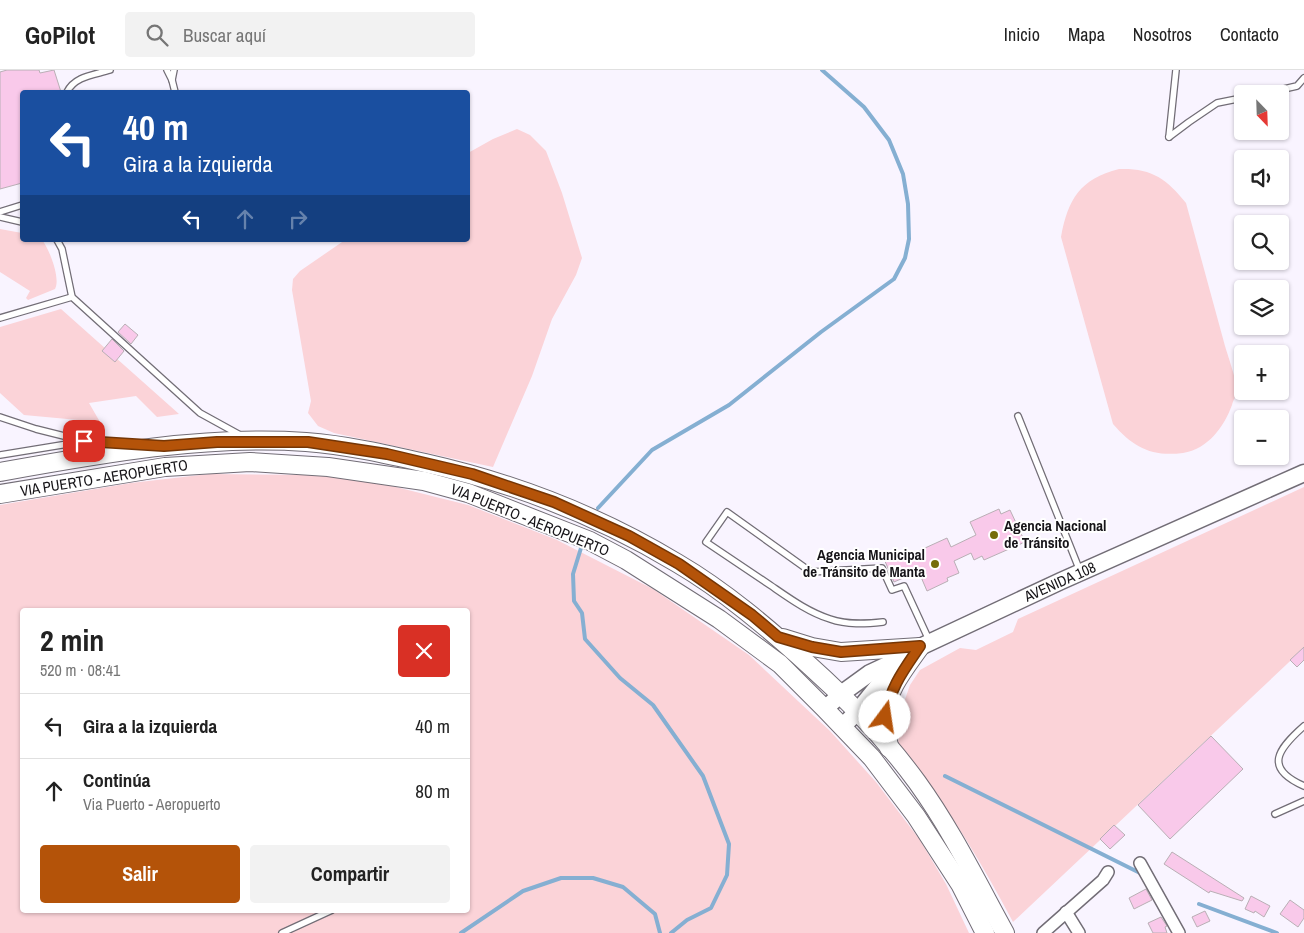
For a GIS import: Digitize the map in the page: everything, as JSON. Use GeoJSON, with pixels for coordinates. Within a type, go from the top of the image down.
{"type":"FeatureCollection","features":[{"type":"Feature","properties":{"kind":"main road","name":"VIA PUERTO - AEROPUERTO"},"geometry":{"type":"LineString","coordinates":[[0,472],[164,446],[217,442],[252,452],[328,467],[424,481],[468,493],[590,541],[626,560],[719,619],[780,664],[826,709],[872,758],[916,816],[960,884],[985,933]]}},
{"type":"Feature","properties":{"kind":"main road","name":"VIA PUERTO - AEROPUERTO"},"geometry":{"type":"LineString","coordinates":[[0,494],[308,442],[387,454],[472,474],[554,502],[629,536],[679,564],[752,615],[841,694],[916,781],[953,837],[1005,933]]}},
{"type":"Feature","properties":{"kind":"main road"},"geometry":{"type":"LineString","coordinates":[[778,637],[812,647],[841,652],[925,644]]}},
{"type":"Feature","properties":{"kind":"main road"},"geometry":{"type":"LineString","coordinates":[[889,748],[885,717],[888,698],[900,676],[925,644]]}},
{"type":"Feature","properties":{"kind":"street","name":"AVENIDA 108"},"geometry":{"type":"LineString","coordinates":[[826,709],[841,694],[870,673],[900,659],[925,644],[1304,473]]}},
{"type":"Feature","properties":{"kind":"street","name":"AVENIDA 108"},"geometry":{"type":"LineString","coordinates":[[842,727],[857,712],[900,659]]}},
{"type":"Feature","properties":{"kind":"street"},"geometry":{"type":"LineString","coordinates":[[1140,862],[1179,933]]}},
{"type":"Feature","properties":{"kind":"street"},"geometry":{"type":"LineString","coordinates":[[1043,933],[1103,880],[1108,872]]}},
{"type":"Feature","properties":{"kind":"street"},"geometry":{"type":"LineString","coordinates":[[1066,912],[1079,933]]}},
{"type":"Feature","properties":{"kind":"lane"},"geometry":{"type":"LineString","coordinates":[[68,90],[77,80],[110,70]]}},
{"type":"Feature","properties":{"kind":"lane"},"geometry":{"type":"LineString","coordinates":[[167,70],[172,80],[174,90]]}},
{"type":"Feature","properties":{"kind":"lane"},"geometry":{"type":"LineString","coordinates":[[172,80],[174,70]]}},
{"type":"Feature","properties":{"kind":"lane"},"geometry":{"type":"LineString","coordinates":[[1176,70],[1169,137],[1217,103],[1234,100]]}},
{"type":"Feature","properties":{"kind":"lane"},"geometry":{"type":"LineString","coordinates":[[1289,88],[1298,86],[1304,78]]}},
{"type":"Feature","properties":{"kind":"lane"},"geometry":{"type":"LineString","coordinates":[[0,212],[20,206]]}},
{"type":"Feature","properties":{"kind":"lane"},"geometry":{"type":"LineString","coordinates":[[0,217],[20,222]]}},
{"type":"Feature","properties":{"kind":"lane"},"geometry":{"type":"LineString","coordinates":[[57,242],[62,249],[72,297],[200,413],[224,427],[252,452]]}},
{"type":"Feature","properties":{"kind":"lane"},"geometry":{"type":"LineString","coordinates":[[62,249],[64,242]]}},
{"type":"Feature","properties":{"kind":"lane"},"geometry":{"type":"LineString","coordinates":[[0,318],[72,297]]}},
{"type":"Feature","properties":{"kind":"lane"},"geometry":{"type":"LineString","coordinates":[[1018,416],[1081,573]]}},
{"type":"Feature","properties":{"kind":"lane"},"geometry":{"type":"LineString","coordinates":[[0,417],[36,429],[84,441],[164,446]]}},
{"type":"Feature","properties":{"kind":"lane"},"geometry":{"type":"LineString","coordinates":[[0,455],[84,441]]}},
{"type":"Feature","properties":{"kind":"lane"},"geometry":{"type":"LineString","coordinates":[[883,622],[848,623],[830,619],[814,612],[792,600],[706,542],[727,512],[812,572],[882,568],[892,590],[904,586],[925,644]]}},
{"type":"Feature","properties":{"kind":"lane"},"geometry":{"type":"LineString","coordinates":[[1304,726],[1289,739],[1279,754],[1279,765],[1286,777],[1304,786]]}},
{"type":"Feature","properties":{"kind":"lane"},"geometry":{"type":"LineString","coordinates":[[1275,814],[1304,801]]}},
{"type":"Feature","properties":{"kind":"lane"},"geometry":{"type":"LineString","coordinates":[[282,933],[325,913]]}},
{"type":"Feature","properties":{"kind":"shaded area"},"geometry":{"type":"Polygon","coordinates":[[[517,129],[530,135],[546,151],[562,193],[582,258],[576,275],[552,319],[532,376],[493,467],[334,433],[318,426],[308,413],[311,401],[292,290],[293,279],[300,271],[342,242],[470,242],[470,152],[493,139],[517,129]]]}},
{"type":"Feature","properties":{"kind":"shaded area"},"geometry":{"type":"Polygon","coordinates":[[[1119,169],[1130,169],[1140,170],[1157,176],[1172,187],[1186,203],[1234,375],[1234,399],[1229,413],[1214,436],[1192,451],[1172,454],[1152,452],[1128,439],[1113,424],[1061,237],[1072,201],[1085,185],[1106,173],[1119,169]]]}},
{"type":"Feature","properties":{"kind":"shaded area"},"geometry":{"type":"Polygon","coordinates":[[[0,229],[20,233],[20,242],[44,242],[45,244],[55,271],[55,289],[28,300],[26,298],[30,291],[0,272],[0,229]]]}},
{"type":"Feature","properties":{"kind":"shaded area"},"geometry":{"type":"Polygon","coordinates":[[[61,309],[179,414],[157,417],[136,396],[89,403],[100,422],[24,415],[0,393],[0,327],[61,309]]]}},
{"type":"Feature","properties":{"kind":"shaded area"},"geometry":{"type":"Polygon","coordinates":[[[209,474],[316,475],[388,485],[468,505],[557,540],[653,589],[749,655],[830,731],[876,782],[920,840],[946,884],[969,933],[0,933],[0,505],[131,483],[209,474]]]}},
{"type":"Feature","properties":{"kind":"shaded area"},"geometry":{"type":"Polygon","coordinates":[[[1304,487],[1304,648],[1013,922],[960,830],[931,786],[898,744],[901,711],[910,685],[920,670],[960,648],[976,650],[1013,632],[1018,619],[1304,487]]]}},
{"type":"Feature","properties":{"kind":"building"},"geometry":{"type":"Polygon","coordinates":[[[7,70],[39,70],[40,73],[54,70],[60,90],[20,90],[20,184],[0,189],[0,72],[7,70]]]}},
{"type":"Feature","properties":{"kind":"building"},"geometry":{"type":"Polygon","coordinates":[[[125,324],[138,335],[131,344],[118,332],[125,324]]]}},
{"type":"Feature","properties":{"kind":"building"},"geometry":{"type":"Polygon","coordinates":[[[112,339],[124,351],[115,362],[102,351],[112,339]]]}},
{"type":"Feature","properties":{"kind":"building"},"geometry":{"type":"Polygon","coordinates":[[[999,509],[1001,514],[1010,510],[1025,542],[984,560],[982,556],[974,560],[971,553],[954,561],[959,573],[947,578],[948,581],[927,591],[917,572],[894,582],[884,559],[901,552],[903,558],[947,538],[951,547],[976,535],[970,522],[999,509]]]}},
{"type":"Feature","properties":{"kind":"building"},"geometry":{"type":"Polygon","coordinates":[[[1304,647],[1304,660],[1297,667],[1290,660],[1304,647]]]}},
{"type":"Feature","properties":{"kind":"building"},"geometry":{"type":"Polygon","coordinates":[[[1211,736],[1243,769],[1170,839],[1138,805],[1211,736]]]}},
{"type":"Feature","properties":{"kind":"building"},"geometry":{"type":"Polygon","coordinates":[[[1114,825],[1125,835],[1110,849],[1100,839],[1114,825]]]}},
{"type":"Feature","properties":{"kind":"building"},"geometry":{"type":"Polygon","coordinates":[[[1172,852],[1244,898],[1242,901],[1210,891],[1209,893],[1164,864],[1172,852]]]}},
{"type":"Feature","properties":{"kind":"building"},"geometry":{"type":"Polygon","coordinates":[[[1146,889],[1152,900],[1134,909],[1129,898],[1146,889]]]}},
{"type":"Feature","properties":{"kind":"building"},"geometry":{"type":"Polygon","coordinates":[[[1251,896],[1270,906],[1264,917],[1255,911],[1254,913],[1245,909],[1251,896]]]}},
{"type":"Feature","properties":{"kind":"building"},"geometry":{"type":"Polygon","coordinates":[[[1290,900],[1304,910],[1304,918],[1298,927],[1280,914],[1290,900]]]}},
{"type":"Feature","properties":{"kind":"building"},"geometry":{"type":"Polygon","coordinates":[[[1205,911],[1210,921],[1197,927],[1192,917],[1205,911]]]}},
{"type":"Feature","properties":{"kind":"building"},"geometry":{"type":"Polygon","coordinates":[[[1161,917],[1167,926],[1165,927],[1167,933],[1153,933],[1148,923],[1161,917]]]}},
{"type":"Feature","properties":{"kind":"waterway"},"geometry":{"type":"LineString","coordinates":[[598,508],[652,450],[729,405],[821,332],[894,279],[905,258],[909,239],[908,204],[903,174],[889,140],[864,107],[822,70]]}},
{"type":"Feature","properties":{"kind":"waterway"},"geometry":{"type":"LineString","coordinates":[[581,548],[573,574],[574,601],[582,613],[585,639],[620,678],[653,705],[703,776],[729,844],[727,875],[711,908],[687,920],[671,933]]}},
{"type":"Feature","properties":{"kind":"waterway"},"geometry":{"type":"LineString","coordinates":[[945,776],[1142,874]]}},
{"type":"Feature","properties":{"kind":"waterway"},"geometry":{"type":"LineString","coordinates":[[461,933],[523,891],[561,878],[593,878],[623,887],[655,914],[660,933]]}},
{"type":"Feature","properties":{"kind":"waterway"},"geometry":{"type":"LineString","coordinates":[[1199,904],[1277,933]]}},
{"type":"Feature","properties":{"kind":"place","name":"Agencia Nacional de Tránsito"},"geometry":{"type":"Point","coordinates":[994,535]}},
{"type":"Feature","properties":{"kind":"place","name":"Agencia Municipal de Tránsito de Manta"},"geometry":{"type":"Point","coordinates":[935,564]}},
{"type":"Feature","properties":{"kind":"route"},"geometry":{"type":"LineString","coordinates":[[84,441],[164,446],[253,441],[308,442],[387,454],[472,474],[554,502],[629,536],[679,564],[752,615],[778,637],[812,647],[841,652],[920,646],[888,698],[885,717]]}}]}
